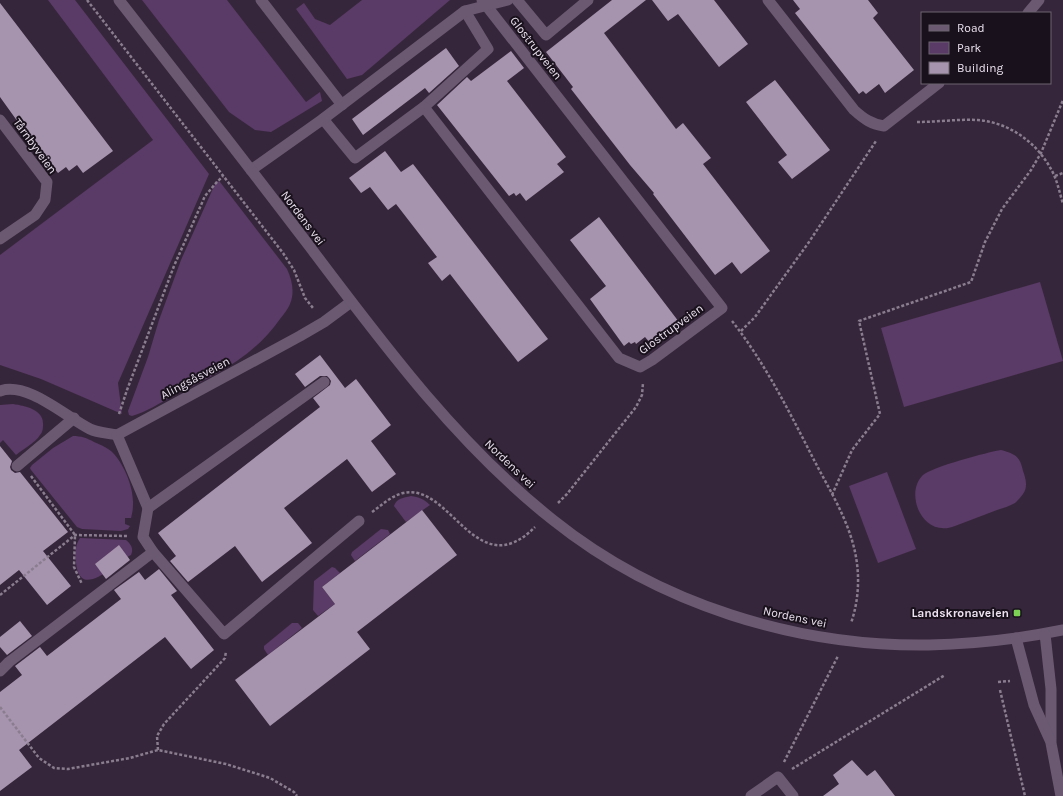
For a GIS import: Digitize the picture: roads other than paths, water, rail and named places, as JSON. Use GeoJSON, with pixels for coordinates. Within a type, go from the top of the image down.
{"type":"FeatureCollection","features":[{"type":"Feature","properties":{"kind":"street","name":"Nordens vei"},"geometry":{"type":"LineString","coordinates":[[119,0],[351,302],[436,406],[501,474],[526,497],[554,521],[603,556],[661,587],[698,602],[755,621],[800,632],[861,642],[928,645],[966,643],[1016,638],[1063,630]]}},
{"type":"Feature","properties":{"kind":"street"},"geometry":{"type":"LineString","coordinates":[[261,0],[342,105]]}},
{"type":"Feature","properties":{"kind":"street","name":"Glostrupveien"},"geometry":{"type":"LineString","coordinates":[[251,170],[342,105],[465,11],[484,2],[508,0]]}},
{"type":"Feature","properties":{"kind":"street"},"geometry":{"type":"LineString","coordinates":[[517,0],[546,35],[588,0]]}},
{"type":"Feature","properties":{"kind":"street"},"geometry":{"type":"LineString","coordinates":[[768,0],[854,110],[872,124],[888,123],[938,84]]}},
{"type":"Feature","properties":{"kind":"street"},"geometry":{"type":"LineString","coordinates":[[1029,12],[1039,0]]}},
{"type":"Feature","properties":{"kind":"street","name":"Glostrupveien"},"geometry":{"type":"LineString","coordinates":[[424,107],[619,358],[640,367],[652,360],[722,308],[484,2]]}},
{"type":"Feature","properties":{"kind":"street"},"geometry":{"type":"LineString","coordinates":[[323,119],[355,158],[424,107],[488,49],[465,11]]}},
{"type":"Feature","properties":{"kind":"street","name":"Tårnbyveien"},"geometry":{"type":"LineString","coordinates":[[0,120],[47,182],[45,200],[35,215],[0,239]]}},
{"type":"Feature","properties":{"kind":"street","name":"Alingsåsveien"},"geometry":{"type":"LineString","coordinates":[[117,435],[286,344],[324,322],[351,302]]}},
{"type":"Feature","properties":{"kind":"street"},"geometry":{"type":"LineString","coordinates":[[148,508],[324,382]]}},
{"type":"Feature","properties":{"kind":"street"},"geometry":{"type":"LineString","coordinates":[[0,391],[8,388],[21,391],[42,399],[91,429],[117,435],[148,508],[143,536],[153,552],[224,634],[359,521]]}},
{"type":"Feature","properties":{"kind":"street"},"geometry":{"type":"LineString","coordinates":[[20,464],[74,418]]}},
{"type":"Feature","properties":{"kind":"street"},"geometry":{"type":"LineString","coordinates":[[0,671],[9,662],[153,552]]}},
{"type":"Feature","properties":{"kind":"street"},"geometry":{"type":"LineString","coordinates":[[1045,634],[1051,689],[1051,743],[1061,796]]}},
{"type":"Feature","properties":{"kind":"street"},"geometry":{"type":"LineString","coordinates":[[1016,638],[1034,705],[1051,743]]}},
{"type":"Feature","properties":{"kind":"street"},"geometry":{"type":"LineString","coordinates":[[751,796],[778,777],[793,796]]}},
{"type":"Feature","properties":{"kind":"place","name":"Landskronaveien"},"geometry":{"type":"Point","coordinates":[1017,613]}}]}
